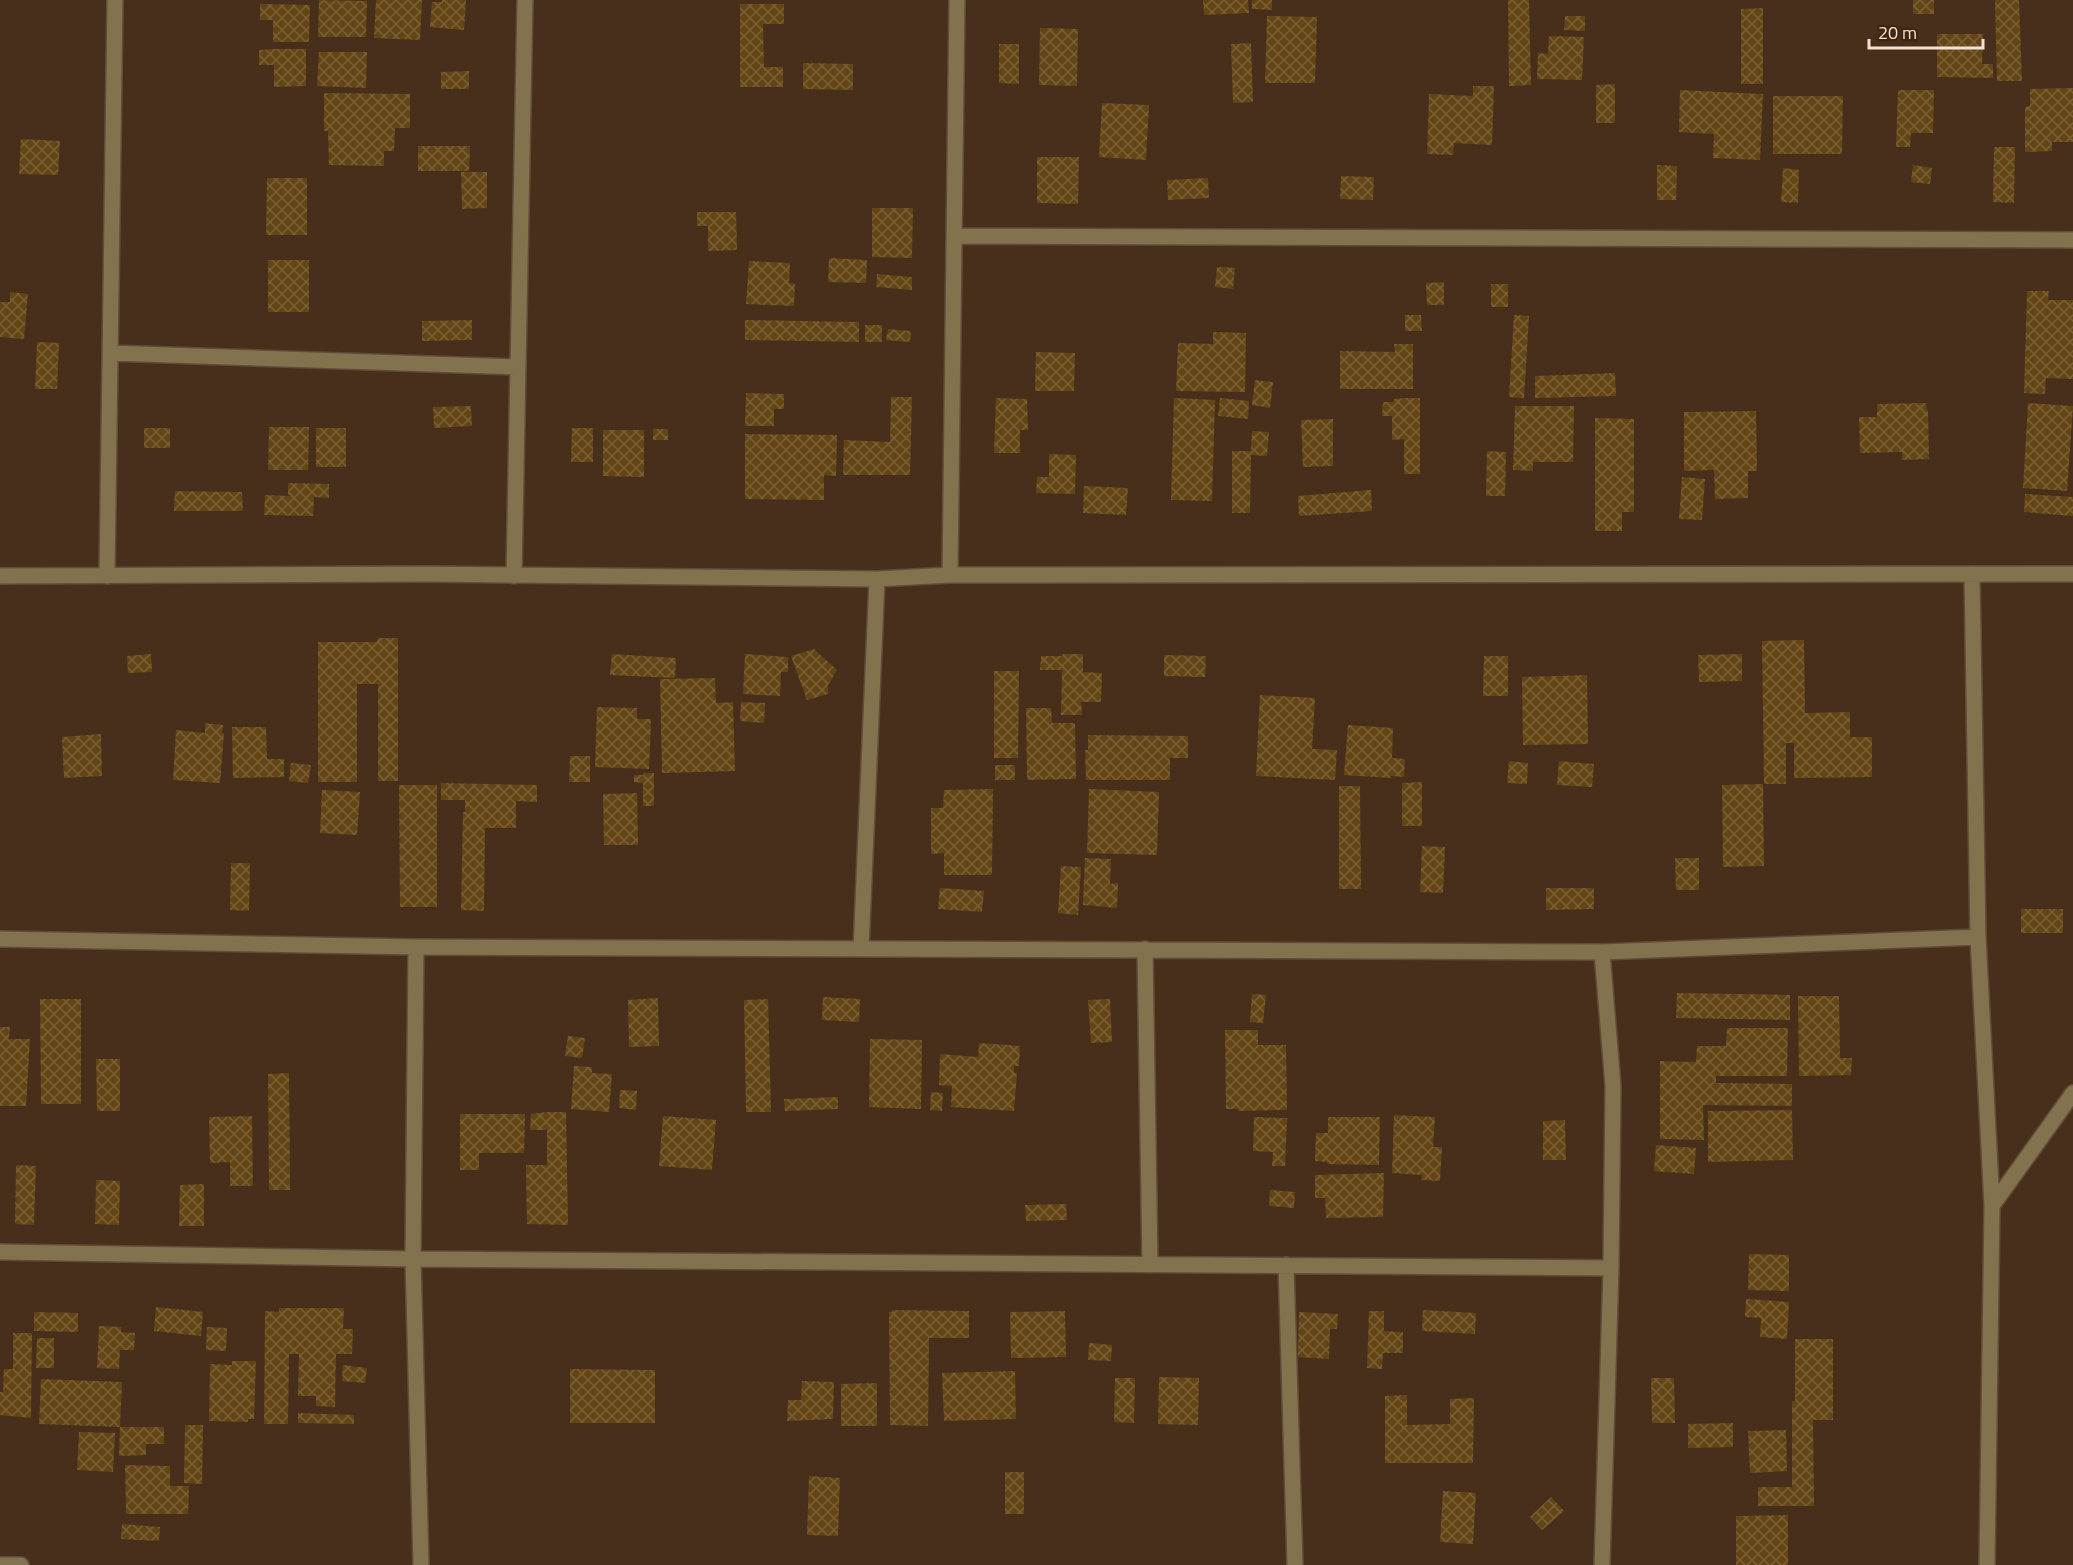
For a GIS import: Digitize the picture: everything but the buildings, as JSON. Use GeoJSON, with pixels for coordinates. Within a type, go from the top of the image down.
{"type":"FeatureCollection","features":[{"type":"Feature","properties":{"kind":"street"},"geometry":{"type":"LineString","coordinates":[[107,576],[115,0]]}},
{"type":"Feature","properties":{"kind":"street"},"geometry":{"type":"LineString","coordinates":[[514,576],[525,0]]}},
{"type":"Feature","properties":{"kind":"street"},"geometry":{"type":"LineString","coordinates":[[950,575],[957,0]]}},
{"type":"Feature","properties":{"kind":"street"},"geometry":{"type":"LineString","coordinates":[[954,236],[2073,240]]}},
{"type":"Feature","properties":{"kind":"street"},"geometry":{"type":"LineString","coordinates":[[110,353],[518,367]]}},
{"type":"Feature","properties":{"kind":"street"},"geometry":{"type":"LineString","coordinates":[[0,576],[415,574],[877,579],[950,575],[2073,574]]}},
{"type":"Feature","properties":{"kind":"street"},"geometry":{"type":"LineString","coordinates":[[1972,574],[1978,937],[1992,1206],[1987,1565]]}},
{"type":"Feature","properties":{"kind":"street"},"geometry":{"type":"LineString","coordinates":[[861,949],[877,579]]}},
{"type":"Feature","properties":{"kind":"street"},"geometry":{"type":"LineString","coordinates":[[0,939],[416,947],[1602,952],[1978,937]]}},
{"type":"Feature","properties":{"kind":"street"},"geometry":{"type":"LineString","coordinates":[[416,947],[413,1259],[421,1565]]}},
{"type":"Feature","properties":{"kind":"street"},"geometry":{"type":"LineString","coordinates":[[1144,949],[1150,1265]]}},
{"type":"Feature","properties":{"kind":"street"},"geometry":{"type":"LineString","coordinates":[[1602,952],[1613,1086],[1611,1268],[1602,1565]]}},
{"type":"Feature","properties":{"kind":"street"},"geometry":{"type":"LineString","coordinates":[[1992,1206],[2073,1093]]}},
{"type":"Feature","properties":{"kind":"street"},"geometry":{"type":"LineString","coordinates":[[0,1252],[413,1259],[1611,1268]]}},
{"type":"Feature","properties":{"kind":"street"},"geometry":{"type":"LineString","coordinates":[[1286,1265],[1295,1565]]}},
{"type":"Feature","properties":{"kind":"street"},"geometry":{"type":"LineString","coordinates":[[0,1565],[21,1565]]}}]}
